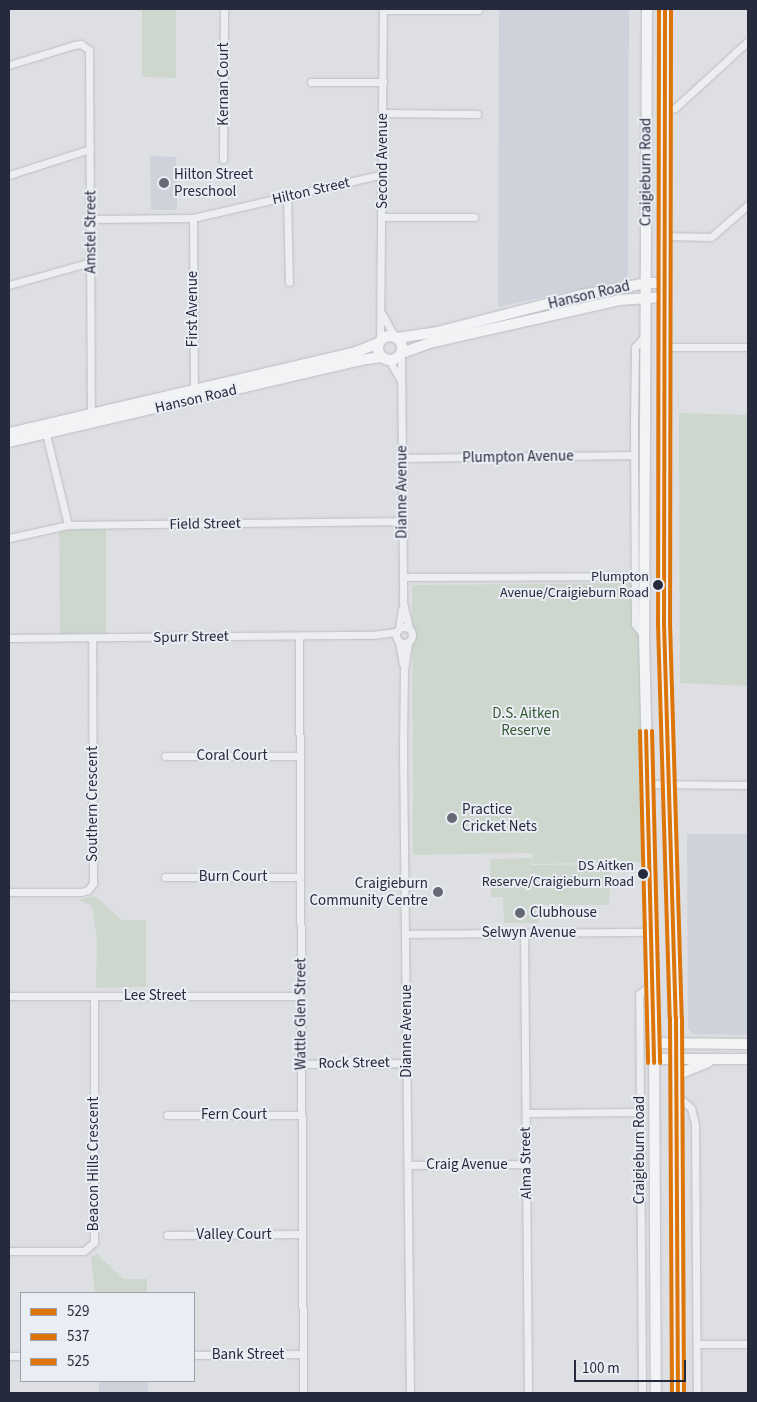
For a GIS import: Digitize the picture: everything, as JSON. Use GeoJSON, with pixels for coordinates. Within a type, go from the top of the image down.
{"type":"FeatureCollection","features":[{"type":"Feature","properties":{"kind":"main road","name":"Craigieburn Road"},"geometry":{"type":"LineString","coordinates":[[647,9],[644,636],[654,1043],[656,1393]]}},
{"type":"Feature","properties":{"kind":"main road","name":"Craigieburn Road"},"geometry":{"type":"LineString","coordinates":[[665,9],[664,632],[676,1043],[678,1393]]}},
{"type":"Feature","properties":{"kind":"main road"},"geometry":{"type":"LineString","coordinates":[[648,31],[665,31]]}},
{"type":"Feature","properties":{"kind":"main road","name":"Hanson Road"},"geometry":{"type":"LineString","coordinates":[[396,337],[428,334],[646,283],[664,283]]}},
{"type":"Feature","properties":{"kind":"main road","name":"Hanson Road"},"geometry":{"type":"LineString","coordinates":[[401,353],[433,342],[602,304],[646,297],[664,297]]}},
{"type":"Feature","properties":{"kind":"main road"},"geometry":{"type":"LineString","coordinates":[[388,336],[396,337],[402,343],[401,353],[385,359],[379,343],[388,336]]}},
{"type":"Feature","properties":{"kind":"main road","name":"Hanson Road"},"geometry":{"type":"LineString","coordinates":[[9,442],[45,429],[92,418],[194,389],[352,353],[379,343]]}},
{"type":"Feature","properties":{"kind":"main road","name":"Hanson Road"},"geometry":{"type":"LineString","coordinates":[[92,418],[195,400],[360,360],[385,359]]}},
{"type":"Feature","properties":{"kind":"main road","name":"First Avenue"},"geometry":{"type":"LineString","coordinates":[[194,389],[195,400]]}},
{"type":"Feature","properties":{"kind":"main road","name":"Hanson Road"},"geometry":{"type":"LineString","coordinates":[[9,433],[45,429]]}},
{"type":"Feature","properties":{"kind":"main road"},"geometry":{"type":"LineString","coordinates":[[654,1043],[748,1044]]}},
{"type":"Feature","properties":{"kind":"main road"},"geometry":{"type":"LineString","coordinates":[[730,1044],[730,1059]]}},
{"type":"Feature","properties":{"kind":"main road"},"geometry":{"type":"LineString","coordinates":[[654,1059],[748,1059]]}},
{"type":"Feature","properties":{"kind":"main road"},"geometry":{"type":"LineString","coordinates":[[676,1075],[700,1064],[730,1059]]}},
{"type":"Feature","properties":{"kind":"street","name":"Kernan Court"},"geometry":{"type":"LineString","coordinates":[[223,159],[224,9]]}},
{"type":"Feature","properties":{"kind":"street"},"geometry":{"type":"LineString","coordinates":[[383,9],[478,10]]}},
{"type":"Feature","properties":{"kind":"street","name":"Second Avenue"},"geometry":{"type":"LineString","coordinates":[[379,343],[382,314],[383,9]]}},
{"type":"Feature","properties":{"kind":"street"},"geometry":{"type":"LineString","coordinates":[[664,111],[675,108],[748,41]]}},
{"type":"Feature","properties":{"kind":"street","name":"Amstel Street"},"geometry":{"type":"LineString","coordinates":[[9,65],[81,44],[89,50],[92,418]]}},
{"type":"Feature","properties":{"kind":"street"},"geometry":{"type":"LineString","coordinates":[[311,82],[383,82]]}},
{"type":"Feature","properties":{"kind":"street"},"geometry":{"type":"LineString","coordinates":[[383,113],[477,114]]}},
{"type":"Feature","properties":{"kind":"street"},"geometry":{"type":"LineString","coordinates":[[9,175],[90,149]]}},
{"type":"Feature","properties":{"kind":"street","name":"Hilton Street"},"geometry":{"type":"LineString","coordinates":[[91,219],[193,218],[382,174]]}},
{"type":"Feature","properties":{"kind":"street"},"geometry":{"type":"LineString","coordinates":[[288,196],[289,282]]}},
{"type":"Feature","properties":{"kind":"street"},"geometry":{"type":"LineString","coordinates":[[664,236],[711,237],[748,205]]}},
{"type":"Feature","properties":{"kind":"street"},"geometry":{"type":"LineString","coordinates":[[382,216],[474,217]]}},
{"type":"Feature","properties":{"kind":"street","name":"First Avenue"},"geometry":{"type":"LineString","coordinates":[[193,218],[194,389]]}},
{"type":"Feature","properties":{"kind":"street"},"geometry":{"type":"LineString","coordinates":[[9,285],[90,262]]}},
{"type":"Feature","properties":{"kind":"street","name":"Second Avenue"},"geometry":{"type":"LineString","coordinates":[[382,314],[396,337]]}},
{"type":"Feature","properties":{"kind":"street","name":"Craigieburn Road"},"geometry":{"type":"LineString","coordinates":[[644,636],[634,624],[634,456],[635,350],[646,335]]}},
{"type":"Feature","properties":{"kind":"street"},"geometry":{"type":"LineString","coordinates":[[664,347],[748,347]]}},
{"type":"Feature","properties":{"kind":"street","name":"Dianne Avenue"},"geometry":{"type":"LineString","coordinates":[[401,353],[403,602],[397,635],[404,669]]}},
{"type":"Feature","properties":{"kind":"street"},"geometry":{"type":"LineString","coordinates":[[385,359],[401,381]]}},
{"type":"Feature","properties":{"kind":"street"},"geometry":{"type":"LineString","coordinates":[[45,429],[68,525]]}},
{"type":"Feature","properties":{"kind":"street","name":"Plumpton Avenue"},"geometry":{"type":"LineString","coordinates":[[402,458],[634,456]]}},
{"type":"Feature","properties":{"kind":"street","name":"Field Street"},"geometry":{"type":"LineString","coordinates":[[9,538],[68,525],[402,521]]}},
{"type":"Feature","properties":{"kind":"street"},"geometry":{"type":"LineString","coordinates":[[403,577],[634,576]]}},
{"type":"Feature","properties":{"kind":"street","name":"Dianne Avenue"},"geometry":{"type":"LineString","coordinates":[[403,602],[408,628],[412,635],[408,642],[404,669],[410,1393]]}},
{"type":"Feature","properties":{"kind":"street"},"geometry":{"type":"LineString","coordinates":[[408,628],[397,635],[408,642]]}},
{"type":"Feature","properties":{"kind":"street","name":"Spurr Street"},"geometry":{"type":"LineString","coordinates":[[9,638],[397,635]]}},
{"type":"Feature","properties":{"kind":"street","name":"Wattle Glen Street"},"geometry":{"type":"LineString","coordinates":[[299,636],[302,1393]]}},
{"type":"Feature","properties":{"kind":"street","name":"Southern Crescent"},"geometry":{"type":"LineString","coordinates":[[9,892],[81,892],[88,890],[93,883],[92,638]]}},
{"type":"Feature","properties":{"kind":"street","name":"Coral Court"},"geometry":{"type":"LineString","coordinates":[[165,756],[300,756]]}},
{"type":"Feature","properties":{"kind":"street"},"geometry":{"type":"LineString","coordinates":[[647,784],[670,788],[683,784],[748,785]]}},
{"type":"Feature","properties":{"kind":"street","name":"Burn Court"},"geometry":{"type":"LineString","coordinates":[[165,877],[300,876]]}},
{"type":"Feature","properties":{"kind":"street","name":"Selwyn Avenue"},"geometry":{"type":"LineString","coordinates":[[406,934],[651,932]]}},
{"type":"Feature","properties":{"kind":"street","name":"Alma Street"},"geometry":{"type":"LineString","coordinates":[[524,933],[528,1393]]}},
{"type":"Feature","properties":{"kind":"street","name":"Craigieburn Road"},"geometry":{"type":"LineString","coordinates":[[642,1393],[639,994],[652,984]]}},
{"type":"Feature","properties":{"kind":"street","name":"Lee Street"},"geometry":{"type":"LineString","coordinates":[[9,996],[301,996]]}},
{"type":"Feature","properties":{"kind":"street","name":"Beacon Hills Crescent"},"geometry":{"type":"LineString","coordinates":[[9,1251],[84,1250],[94,1242],[94,996]]}},
{"type":"Feature","properties":{"kind":"street","name":"Rock Street"},"geometry":{"type":"LineString","coordinates":[[301,1064],[407,1062]]}},
{"type":"Feature","properties":{"kind":"street"},"geometry":{"type":"LineString","coordinates":[[676,1095],[691,1108],[695,1124],[697,1393]]}},
{"type":"Feature","properties":{"kind":"street"},"geometry":{"type":"LineString","coordinates":[[526,1113],[640,1112]]}},
{"type":"Feature","properties":{"kind":"street","name":"Fern Court"},"geometry":{"type":"LineString","coordinates":[[167,1115],[301,1115]]}},
{"type":"Feature","properties":{"kind":"street","name":"Craig Avenue"},"geometry":{"type":"LineString","coordinates":[[408,1165],[526,1164]]}},
{"type":"Feature","properties":{"kind":"street","name":"Valley Court"},"geometry":{"type":"LineString","coordinates":[[167,1235],[302,1234]]}},
{"type":"Feature","properties":{"kind":"street"},"geometry":{"type":"LineString","coordinates":[[642,1322],[656,1305]]}},
{"type":"Feature","properties":{"kind":"street"},"geometry":{"type":"LineString","coordinates":[[697,1344],[748,1344]]}},
{"type":"Feature","properties":{"kind":"street","name":"Bank Street"},"geometry":{"type":"LineString","coordinates":[[195,1355],[302,1354]]}},
{"type":"Feature","properties":{"kind":"shaded area"},"geometry":{"type":"Polygon","coordinates":[[[499,9],[629,9],[628,279],[498,307],[499,9]]]}},
{"type":"Feature","properties":{"kind":"shaded area","name":"Hilton Street Preschool"},"geometry":{"type":"Polygon","coordinates":[[[150,156],[176,157],[177,210],[151,210],[150,156]]]}},
{"type":"Feature","properties":{"kind":"shaded area"},"geometry":{"type":"Polygon","coordinates":[[[687,834],[748,834],[748,1035],[693,1034],[688,1028],[687,834]]]}},
{"type":"Feature","properties":{"kind":"shaded area"},"geometry":{"type":"Polygon","coordinates":[[[99,1382],[148,1382],[148,1393],[99,1393],[99,1382]]]}},
{"type":"Feature","properties":{"kind":"green space"},"geometry":{"type":"Polygon","coordinates":[[[142,9],[176,9],[176,78],[142,77],[142,9]]]}},
{"type":"Feature","properties":{"kind":"green space"},"geometry":{"type":"Polygon","coordinates":[[[679,413],[748,415],[748,686],[680,683],[679,413]]]}},
{"type":"Feature","properties":{"kind":"green space"},"geometry":{"type":"Polygon","coordinates":[[[106,528],[106,634],[60,634],[59,530],[106,528]]]}},
{"type":"Feature","properties":{"kind":"green space","name":"D.S. Aitken Reserve"},"geometry":{"type":"Polygon","coordinates":[[[639,583],[642,862],[533,864],[532,853],[413,855],[412,585],[639,583]]]}},
{"type":"Feature","properties":{"kind":"green space"},"geometry":{"type":"Polygon","coordinates":[[[532,858],[532,865],[611,864],[609,905],[539,905],[539,923],[504,923],[503,897],[491,897],[490,859],[532,858]]]}},
{"type":"Feature","properties":{"kind":"green space"},"geometry":{"type":"Polygon","coordinates":[[[95,896],[122,920],[146,920],[146,987],[96,988],[97,940],[92,906],[79,900],[95,896]]]}},
{"type":"Feature","properties":{"kind":"green space"},"geometry":{"type":"Polygon","coordinates":[[[97,1254],[123,1279],[147,1279],[147,1292],[95,1292],[91,1258],[97,1254]]]}},
{"type":"Feature","properties":{"kind":"transit line","name":"537"},"geometry":{"type":"LineString","coordinates":[[659,9],[658,623],[670,1018],[672,1393]]}},
{"type":"Feature","properties":{"kind":"transit line","name":"529"},"geometry":{"type":"LineString","coordinates":[[665,9],[664,623],[676,1018],[678,1393]]}},
{"type":"Feature","properties":{"kind":"transit line","name":"525"},"geometry":{"type":"LineString","coordinates":[[671,9],[670,623],[682,1018],[684,1393]]}},
{"type":"Feature","properties":{"kind":"transit line","name":"537"},"geometry":{"type":"LineString","coordinates":[[640,731],[648,1063]]}},
{"type":"Feature","properties":{"kind":"transit line","name":"529"},"geometry":{"type":"LineString","coordinates":[[646,731],[654,1063]]}},
{"type":"Feature","properties":{"kind":"transit line","name":"525"},"geometry":{"type":"LineString","coordinates":[[652,731],[660,1063]]}},
{"type":"Feature","properties":{"kind":"place","name":"Hilton Street Preschool"},"geometry":{"type":"Point","coordinates":[164,183]}},
{"type":"Feature","properties":{"kind":"place","name":"Plumpton Avenue/Craigieburn Road"},"geometry":{"type":"Point","coordinates":[658,585]}},
{"type":"Feature","properties":{"kind":"place","name":"Practice Cricket Nets"},"geometry":{"type":"Point","coordinates":[452,818]}},
{"type":"Feature","properties":{"kind":"place","name":"DS Aitken Reserve/Craigieburn Road"},"geometry":{"type":"Point","coordinates":[643,874]}},
{"type":"Feature","properties":{"kind":"place","name":"Craigieburn Community Centre"},"geometry":{"type":"Point","coordinates":[438,892]}},
{"type":"Feature","properties":{"kind":"place","name":"Clubhouse"},"geometry":{"type":"Point","coordinates":[520,913]}}]}
